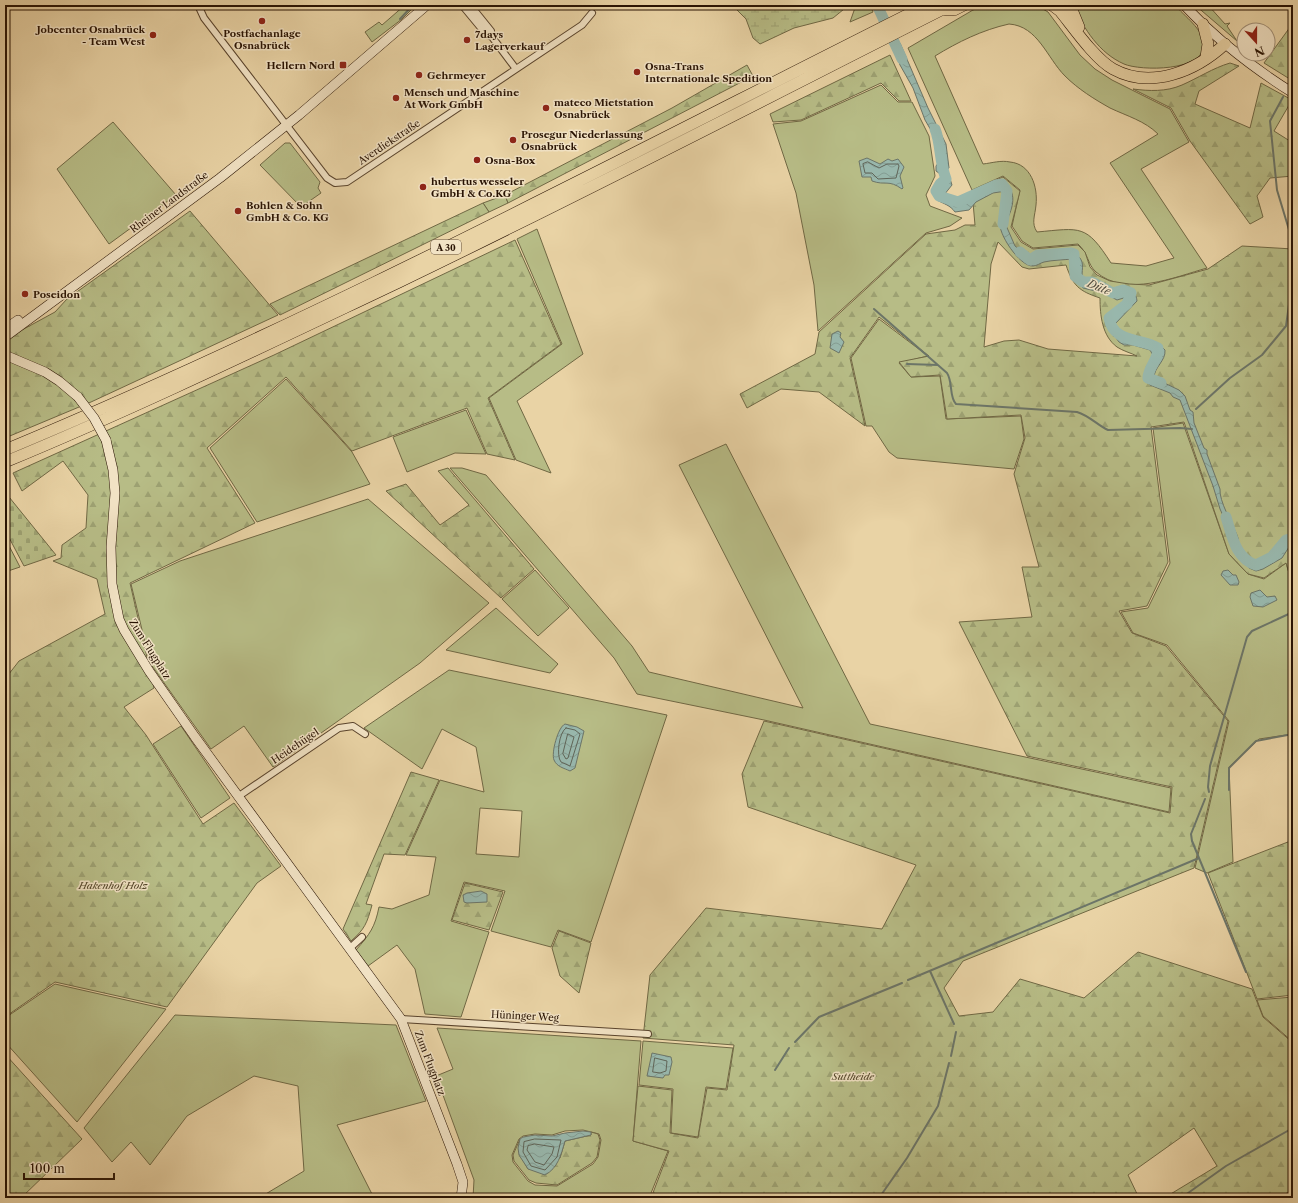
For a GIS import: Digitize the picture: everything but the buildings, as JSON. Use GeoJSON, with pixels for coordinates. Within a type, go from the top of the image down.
{"type":"FeatureCollection","features":[{"type":"Feature","properties":{"kind":"highway","name":"A 30"},"geometry":{"type":"LineString","coordinates":[[897,26],[927,5]]}},
{"type":"Feature","properties":{"kind":"highway","name":"A 30"},"geometry":{"type":"LineString","coordinates":[[5,450],[142,391],[350,293],[882,33],[951,5]]}},
{"type":"Feature","properties":{"kind":"highway"},"geometry":{"type":"LineString","coordinates":[[940,10],[954,10],[964,5]]}},
{"type":"Feature","properties":{"kind":"highway"},"geometry":{"type":"LineString","coordinates":[[1052,5],[1060,11],[1102,61],[1113,69],[1134,76],[1148,78],[1178,74],[1194,66],[1224,44]]}},
{"type":"Feature","properties":{"kind":"highway"},"geometry":{"type":"LineString","coordinates":[[1070,5],[1086,42]]}},
{"type":"Feature","properties":{"kind":"highway"},"geometry":{"type":"LineString","coordinates":[[1203,24],[1208,44],[1206,57]]}},
{"type":"Feature","properties":{"kind":"highway","name":"A 30"},"geometry":{"type":"LineString","coordinates":[[5,462],[134,407],[311,324],[579,194],[882,33]]}},
{"type":"Feature","properties":{"kind":"street"},"geometry":{"type":"LineString","coordinates":[[198,5],[204,18],[286,126]]}},
{"type":"Feature","properties":{"kind":"street","name":"Rheiner Landstraße"},"geometry":{"type":"LineString","coordinates":[[5,329],[46,301],[62,293],[156,226],[286,126],[427,5]]}},
{"type":"Feature","properties":{"kind":"street"},"geometry":{"type":"LineString","coordinates":[[462,5],[486,34],[492,37],[516,69]]}},
{"type":"Feature","properties":{"kind":"street"},"geometry":{"type":"LineString","coordinates":[[470,5],[491,31],[492,37]]}},
{"type":"Feature","properties":{"kind":"street"},"geometry":{"type":"LineString","coordinates":[[1184,5],[1224,44],[1260,72],[1293,93]]}},
{"type":"Feature","properties":{"kind":"street","name":"Averdiekstraße"},"geometry":{"type":"LineString","coordinates":[[286,126],[327,178],[335,183],[342,184],[369,168],[582,25],[592,13]]}},
{"type":"Feature","properties":{"kind":"street","name":"Rheiner Landstraße"},"geometry":{"type":"LineString","coordinates":[[5,337],[50,305],[62,293]]}},
{"type":"Feature","properties":{"kind":"street","name":"Zum Flugplatz"},"geometry":{"type":"LineString","coordinates":[[5,355],[45,372],[59,381],[78,397],[94,418],[106,440],[113,470],[115,493],[112,547],[112,584],[119,619],[130,641],[149,670],[401,1019],[457,1164],[463,1182],[461,1198]]}},
{"type":"Feature","properties":{"kind":"street","name":"Heidehügel"},"geometry":{"type":"LineString","coordinates":[[239,796],[339,728],[353,726],[364,734]]}},
{"type":"Feature","properties":{"kind":"street"},"geometry":{"type":"LineString","coordinates":[[350,948],[362,937]]}},
{"type":"Feature","properties":{"kind":"street","name":"Hüninger Weg"},"geometry":{"type":"LineString","coordinates":[[401,1019],[648,1034]]}},
{"type":"Feature","properties":{"kind":"green space"},"geometry":{"type":"Polygon","coordinates":[[[405,5],[416,5],[402,19],[372,42],[365,32],[379,22],[382,25],[405,5]]]}},
{"type":"Feature","properties":{"kind":"green space"},"geometry":{"type":"Polygon","coordinates":[[[732,5],[849,5],[833,18],[794,28],[760,44],[753,38],[746,19],[732,5]]]}},
{"type":"Feature","properties":{"kind":"green space"},"geometry":{"type":"Polygon","coordinates":[[[856,5],[870,5],[873,12],[850,22],[856,5]]]}},
{"type":"Feature","properties":{"kind":"green space"},"geometry":{"type":"Polygon","coordinates":[[[987,5],[1036,5],[1048,12],[1080,55],[1095,69],[1112,80],[1170,109],[1189,142],[1141,169],[1207,268],[1166,280],[1136,285],[1122,284],[1108,280],[1093,269],[1084,251],[1078,244],[1033,248],[1022,241],[1012,226],[1020,190],[1003,176],[972,190],[908,48],[973,10],[987,5]],[[1009,24],[980,33],[961,41],[935,56],[983,164],[1007,161],[1023,167],[1028,172],[1032,178],[1036,191],[1034,226],[1037,232],[1064,230],[1081,231],[1095,241],[1111,263],[1146,266],[1174,258],[1110,163],[1158,134],[1142,122],[1110,108],[1070,81],[1035,37],[1027,30],[1019,26],[1009,24]]]}},
{"type":"Feature","properties":{"kind":"green space"},"geometry":{"type":"Polygon","coordinates":[[[1073,5],[1175,5],[1197,28],[1203,38],[1204,44],[1202,53],[1194,60],[1170,67],[1143,68],[1124,64],[1107,54],[1093,39],[1082,23],[1073,5]]]}},
{"type":"Feature","properties":{"kind":"green space"},"geometry":{"type":"Polygon","coordinates":[[[1195,5],[1208,5],[1225,24],[1230,23],[1227,26],[1236,40],[1195,5]]]}},
{"type":"Feature","properties":{"kind":"green space"},"geometry":{"type":"Polygon","coordinates":[[[1293,23],[1293,81],[1264,63],[1276,62],[1276,46],[1293,23]]]}},
{"type":"Feature","properties":{"kind":"green space"},"geometry":{"type":"Polygon","coordinates":[[[890,55],[911,101],[899,101],[881,83],[801,120],[773,122],[770,114],[890,55]]]}},
{"type":"Feature","properties":{"kind":"green space"},"geometry":{"type":"Polygon","coordinates":[[[1230,63],[1239,66],[1199,91],[1195,104],[1250,128],[1261,83],[1292,100],[1274,131],[1293,143],[1293,176],[1270,178],[1257,196],[1263,217],[1250,224],[1190,141],[1171,108],[1133,89],[1170,89],[1230,63]]]}},
{"type":"Feature","properties":{"kind":"green space"},"geometry":{"type":"Polygon","coordinates":[[[747,65],[753,76],[508,203],[505,195],[672,108],[747,65]]]}},
{"type":"Feature","properties":{"kind":"green space"},"geometry":{"type":"Polygon","coordinates":[[[881,85],[898,102],[912,102],[929,136],[935,176],[926,195],[930,206],[962,218],[950,226],[926,233],[818,331],[814,285],[796,193],[773,124],[801,121],[881,85]]]}},
{"type":"Feature","properties":{"kind":"green space"},"geometry":{"type":"Polygon","coordinates":[[[113,122],[176,195],[109,244],[57,169],[113,122]]]}},
{"type":"Feature","properties":{"kind":"green space"},"geometry":{"type":"Polygon","coordinates":[[[285,143],[290,143],[320,182],[318,188],[321,193],[301,207],[260,165],[285,143]]]}},
{"type":"Feature","properties":{"kind":"green space","name":"Suttheide"},"geometry":{"type":"Polygon","coordinates":[[[1003,177],[1020,191],[1011,227],[1021,242],[1033,249],[1078,245],[1085,252],[1090,267],[1097,275],[1110,281],[1149,285],[1208,269],[1242,246],[1293,249],[1293,586],[1286,563],[1264,578],[1248,574],[1229,554],[1184,422],[1151,427],[1168,562],[1147,606],[1119,611],[1132,633],[1166,646],[1228,721],[1194,868],[963,961],[944,988],[959,1016],[993,1012],[1020,979],[1084,998],[1138,952],[1252,989],[1263,1017],[1293,1043],[1293,1189],[1279,1198],[1164,1198],[1217,1166],[1194,1128],[1128,1175],[1139,1198],[651,1198],[669,1151],[633,1141],[638,1086],[672,1090],[670,1133],[698,1138],[707,1088],[727,1090],[734,1045],[643,1038],[650,975],[706,908],[882,929],[916,865],[748,807],[742,774],[764,721],[1170,813],[1172,787],[1027,756],[959,622],[1032,617],[1022,567],[1039,567],[1014,474],[1025,438],[1021,415],[947,419],[940,375],[911,377],[899,362],[929,356],[879,317],[850,358],[865,426],[819,392],[781,389],[747,408],[740,394],[815,354],[819,332],[926,234],[955,230],[965,225],[975,225],[972,191],[1003,177]],[[998,242],[991,264],[984,347],[1004,341],[1019,340],[1048,349],[1137,356],[1117,347],[1108,337],[1103,325],[1100,298],[1087,293],[1078,287],[1071,278],[1066,265],[1029,269],[1022,267],[998,242]]]}},
{"type":"Feature","properties":{"kind":"green space"},"geometry":{"type":"Polygon","coordinates":[[[505,195],[508,203],[489,212],[483,203],[505,195]]]}},
{"type":"Feature","properties":{"kind":"green space"},"geometry":{"type":"Polygon","coordinates":[[[483,203],[489,212],[280,315],[270,304],[483,203]]]}},
{"type":"Feature","properties":{"kind":"green space"},"geometry":{"type":"Polygon","coordinates":[[[190,211],[278,315],[91,402],[5,438],[5,357],[10,352],[7,347],[8,340],[22,330],[55,312],[67,299],[190,211]]]}},
{"type":"Feature","properties":{"kind":"green space"},"geometry":{"type":"Polygon","coordinates":[[[537,229],[583,354],[517,401],[551,473],[516,460],[489,398],[562,344],[517,239],[537,229]]]}},
{"type":"Feature","properties":{"kind":"green space","name":"Hakenhof Holz"},"geometry":{"type":"Polygon","coordinates":[[[515,240],[561,344],[488,398],[515,460],[487,454],[467,408],[352,451],[286,377],[207,448],[255,523],[130,583],[154,688],[124,707],[146,735],[203,824],[234,803],[281,866],[257,883],[167,1007],[55,982],[5,1017],[5,679],[19,661],[105,614],[97,579],[53,561],[61,558],[62,545],[86,528],[88,495],[63,461],[22,491],[13,473],[274,355],[515,240]]]}},
{"type":"Feature","properties":{"kind":"green space"},"geometry":{"type":"Polygon","coordinates":[[[879,319],[928,356],[899,363],[911,377],[940,376],[946,419],[1021,416],[1024,439],[1014,469],[897,458],[889,452],[872,426],[866,426],[851,358],[879,319]]]}},
{"type":"Feature","properties":{"kind":"green space"},"geometry":{"type":"Polygon","coordinates":[[[286,379],[352,452],[370,484],[257,522],[210,448],[286,379]]]}},
{"type":"Feature","properties":{"kind":"green space"},"geometry":{"type":"Polygon","coordinates":[[[466,410],[486,454],[455,453],[407,472],[393,437],[466,410]]]}},
{"type":"Feature","properties":{"kind":"green space"},"geometry":{"type":"Polygon","coordinates":[[[1183,423],[1229,554],[1248,574],[1264,579],[1286,563],[1293,586],[1293,734],[1259,739],[1229,767],[1233,862],[1207,873],[1195,868],[1229,721],[1167,645],[1133,633],[1121,612],[1148,608],[1170,563],[1153,428],[1183,423]]]}},
{"type":"Feature","properties":{"kind":"green space"},"geometry":{"type":"Polygon","coordinates":[[[726,444],[870,724],[1171,788],[1169,812],[764,720],[637,694],[614,658],[450,468],[462,468],[486,475],[632,646],[649,672],[803,708],[679,465],[726,444]]]}},
{"type":"Feature","properties":{"kind":"green space"},"geometry":{"type":"Polygon","coordinates":[[[448,468],[534,569],[501,598],[386,491],[406,484],[440,525],[469,505],[438,471],[448,468]]]}},
{"type":"Feature","properties":{"kind":"green space"},"geometry":{"type":"Polygon","coordinates":[[[5,492],[56,555],[24,566],[5,530],[5,492]]]}},
{"type":"Feature","properties":{"kind":"green space"},"geometry":{"type":"Polygon","coordinates":[[[368,499],[489,603],[420,663],[273,767],[244,726],[211,749],[150,663],[131,584],[180,561],[368,499]]]}},
{"type":"Feature","properties":{"kind":"green space"},"geometry":{"type":"Polygon","coordinates":[[[5,538],[20,567],[5,572],[5,538]]]}},
{"type":"Feature","properties":{"kind":"green space"},"geometry":{"type":"Polygon","coordinates":[[[535,570],[569,608],[538,636],[502,599],[535,570]]]}},
{"type":"Feature","properties":{"kind":"green space"},"geometry":{"type":"Polygon","coordinates":[[[496,608],[558,664],[550,673],[446,650],[496,608]]]}},
{"type":"Feature","properties":{"kind":"green space"},"geometry":{"type":"Polygon","coordinates":[[[449,670],[667,715],[591,942],[558,930],[551,947],[491,931],[505,891],[464,882],[451,921],[489,932],[461,1017],[425,1014],[415,969],[397,945],[368,966],[356,950],[371,930],[376,920],[379,907],[392,909],[429,895],[436,857],[406,855],[440,780],[484,792],[476,747],[442,729],[422,769],[364,728],[449,670]],[[480,808],[476,854],[519,857],[522,811],[480,808]]]}},
{"type":"Feature","properties":{"kind":"green space"},"geometry":{"type":"Polygon","coordinates":[[[181,726],[230,798],[201,818],[153,744],[181,726]]]}},
{"type":"Feature","properties":{"kind":"green space"},"geometry":{"type":"Polygon","coordinates":[[[411,772],[439,780],[405,855],[384,854],[366,904],[372,905],[367,921],[359,933],[351,941],[343,929],[411,772]]]}},
{"type":"Feature","properties":{"kind":"green space"},"geometry":{"type":"Polygon","coordinates":[[[1293,840],[1293,995],[1257,999],[1208,873],[1293,840]]]}},
{"type":"Feature","properties":{"kind":"green space"},"geometry":{"type":"Polygon","coordinates":[[[465,883],[503,892],[489,930],[452,920],[465,883]]]}},
{"type":"Feature","properties":{"kind":"green space"},"geometry":{"type":"Polygon","coordinates":[[[559,931],[591,943],[579,993],[560,976],[552,948],[559,931]]]}},
{"type":"Feature","properties":{"kind":"green space"},"geometry":{"type":"Polygon","coordinates":[[[55,984],[166,1009],[77,1122],[5,1042],[5,1018],[55,984]]]}},
{"type":"Feature","properties":{"kind":"green space"},"geometry":{"type":"Polygon","coordinates":[[[1293,997],[1293,1042],[1263,1016],[1257,1000],[1293,997]]]}},
{"type":"Feature","properties":{"kind":"green space"},"geometry":{"type":"Polygon","coordinates":[[[175,1015],[396,1025],[426,1101],[337,1125],[374,1198],[259,1198],[304,1171],[298,1086],[254,1076],[187,1116],[150,1165],[131,1142],[112,1162],[84,1128],[175,1015]]]}},
{"type":"Feature","properties":{"kind":"green space"},"geometry":{"type":"Polygon","coordinates":[[[437,1028],[641,1041],[633,1141],[668,1151],[649,1198],[473,1198],[474,1180],[436,1076],[453,1069],[437,1028]],[[583,1130],[565,1131],[552,1135],[535,1134],[523,1136],[519,1139],[512,1155],[513,1162],[528,1181],[535,1185],[557,1186],[593,1164],[598,1157],[601,1140],[599,1134],[583,1130]]]}},
{"type":"Feature","properties":{"kind":"green space"},"geometry":{"type":"Polygon","coordinates":[[[643,1041],[733,1048],[726,1089],[706,1087],[698,1137],[671,1133],[673,1089],[639,1085],[643,1041]]]}},
{"type":"Feature","properties":{"kind":"green space"},"geometry":{"type":"Polygon","coordinates":[[[5,1054],[82,1139],[21,1198],[5,1198],[5,1054]]]}},
{"type":"Feature","properties":{"kind":"green space"},"geometry":{"type":"Polygon","coordinates":[[[591,1132],[598,1134],[600,1140],[597,1157],[592,1163],[557,1185],[536,1183],[529,1180],[514,1161],[513,1155],[520,1139],[519,1148],[528,1169],[560,1158],[565,1141],[591,1135],[591,1132]]]}},
{"type":"Feature","properties":{"kind":"water"},"geometry":{"type":"Polygon","coordinates":[[[900,43],[928,108],[946,144],[949,168],[947,169],[952,185],[944,195],[945,198],[963,200],[1006,185],[1012,193],[1013,203],[1005,223],[1015,246],[1032,260],[1061,255],[1076,255],[1082,262],[1082,276],[1086,282],[1095,284],[1116,295],[1130,292],[1135,294],[1137,301],[1115,324],[1118,332],[1120,335],[1129,340],[1162,347],[1165,350],[1164,357],[1156,371],[1154,378],[1179,390],[1185,396],[1190,410],[1193,412],[1194,423],[1204,448],[1207,450],[1224,506],[1238,538],[1239,546],[1256,566],[1279,554],[1291,533],[1293,534],[1293,548],[1289,547],[1282,558],[1263,569],[1256,571],[1249,568],[1236,551],[1230,531],[1220,509],[1213,486],[1180,400],[1173,397],[1170,393],[1150,385],[1148,375],[1155,359],[1150,350],[1133,345],[1124,345],[1119,342],[1111,331],[1109,321],[1128,305],[1129,299],[1127,297],[1117,300],[1104,293],[1083,288],[1078,278],[1075,260],[1044,262],[1036,266],[1028,265],[1022,261],[1010,248],[1000,226],[1000,221],[1007,203],[1006,191],[993,193],[976,202],[969,210],[955,212],[949,206],[937,200],[938,190],[944,184],[943,176],[936,171],[936,166],[941,159],[939,144],[925,120],[913,88],[900,65],[894,47],[900,43]]]}},
{"type":"Feature","properties":{"kind":"water"},"geometry":{"type":"Polygon","coordinates":[[[867,158],[880,164],[888,159],[892,161],[898,159],[904,167],[900,176],[903,188],[902,189],[890,183],[872,181],[871,177],[862,177],[859,161],[867,158]]]}},
{"type":"Feature","properties":{"kind":"water"},"geometry":{"type":"Polygon","coordinates":[[[838,331],[841,333],[840,337],[844,342],[839,353],[830,348],[832,334],[838,331]]]}},
{"type":"Feature","properties":{"kind":"water"},"geometry":{"type":"Polygon","coordinates":[[[1228,570],[1233,575],[1236,575],[1239,582],[1238,585],[1230,585],[1221,575],[1223,571],[1228,570]]]}},
{"type":"Feature","properties":{"kind":"water"},"geometry":{"type":"Polygon","coordinates":[[[1260,590],[1267,597],[1275,596],[1277,600],[1263,607],[1253,606],[1250,597],[1251,593],[1260,590]]]}},
{"type":"Feature","properties":{"kind":"water"},"geometry":{"type":"Polygon","coordinates":[[[565,724],[577,727],[584,731],[575,768],[570,771],[557,764],[553,757],[554,746],[558,735],[562,726],[565,724]]]}},
{"type":"Feature","properties":{"kind":"water"},"geometry":{"type":"Polygon","coordinates":[[[481,891],[487,894],[487,902],[464,902],[463,895],[481,891]]]}},
{"type":"Feature","properties":{"kind":"water"},"geometry":{"type":"Polygon","coordinates":[[[652,1053],[671,1057],[672,1062],[669,1075],[665,1075],[663,1078],[647,1076],[652,1053]]]}},
{"type":"Feature","properties":{"kind":"water"},"geometry":{"type":"Polygon","coordinates":[[[583,1131],[591,1132],[591,1135],[565,1141],[556,1165],[545,1175],[528,1169],[519,1155],[518,1148],[520,1139],[523,1137],[535,1135],[552,1136],[583,1131]]]}},
{"type":"Feature","properties":{"kind":"waterway"},"geometry":{"type":"LineString","coordinates":[[400,19],[413,5]]}},
{"type":"Feature","properties":{"kind":"waterway","name":"Düte"},"geometry":{"type":"LineString","coordinates":[[877,5],[902,59]]}},
{"type":"Feature","properties":{"kind":"waterway"},"geometry":{"type":"LineString","coordinates":[[1283,97],[1270,121],[1277,190],[1293,243]]}},
{"type":"Feature","properties":{"kind":"waterway","name":"Düte"},"geometry":{"type":"LineString","coordinates":[[935,129],[946,179],[940,184],[936,191],[939,196],[958,202],[996,185],[1002,184],[1007,191],[1003,224]]}},
{"type":"Feature","properties":{"kind":"waterway","name":"Düte"},"geometry":{"type":"LineString","coordinates":[[1020,252],[1030,260],[1038,255],[1074,254],[1075,276],[1083,282],[1092,282],[1113,293],[1123,290],[1131,293],[1127,304],[1109,318],[1116,332],[1122,336],[1158,348],[1157,356],[1148,374],[1148,378],[1161,383]]}},
{"type":"Feature","properties":{"kind":"waterway"},"geometry":{"type":"LineString","coordinates":[[1196,409],[1230,378],[1262,355],[1286,326],[1293,276]]}},
{"type":"Feature","properties":{"kind":"waterway"},"geometry":{"type":"LineString","coordinates":[[874,309],[947,373],[950,381],[952,397],[956,404],[1077,412],[1108,430],[1192,429]]}},
{"type":"Feature","properties":{"kind":"waterway"},"geometry":{"type":"LineString","coordinates":[[907,364],[938,365]]}},
{"type":"Feature","properties":{"kind":"waterway","name":"Düte"},"geometry":{"type":"LineString","coordinates":[[1226,517],[1235,545],[1243,557],[1256,565],[1272,557],[1286,540],[1293,538]]}},
{"type":"Feature","properties":{"kind":"waterway"},"geometry":{"type":"LineString","coordinates":[[1209,792],[1210,766],[1247,637],[1252,631],[1293,612]]}},
{"type":"Feature","properties":{"kind":"waterway"},"geometry":{"type":"LineString","coordinates":[[1229,790],[1229,768],[1256,741],[1293,734]]}},
{"type":"Feature","properties":{"kind":"waterway"},"geometry":{"type":"LineString","coordinates":[[1205,799],[1191,834],[1192,841],[1246,972]]}},
{"type":"Feature","properties":{"kind":"waterway"},"geometry":{"type":"LineString","coordinates":[[908,980],[1199,858]]}},
{"type":"Feature","properties":{"kind":"waterway"},"geometry":{"type":"LineString","coordinates":[[930,971],[954,1024]]}},
{"type":"Feature","properties":{"kind":"waterway"},"geometry":{"type":"LineString","coordinates":[[795,1042],[819,1017],[902,983]]}},
{"type":"Feature","properties":{"kind":"waterway"},"geometry":{"type":"LineString","coordinates":[[951,1056],[956,1032]]}},
{"type":"Feature","properties":{"kind":"waterway"},"geometry":{"type":"LineString","coordinates":[[775,1070],[789,1048]]}},
{"type":"Feature","properties":{"kind":"waterway"},"geometry":{"type":"LineString","coordinates":[[879,1198],[907,1158],[938,1106],[949,1063]]}},
{"type":"Feature","properties":{"kind":"waterway"},"geometry":{"type":"LineString","coordinates":[[1181,1198],[1226,1166],[1291,1129]]}},
{"type":"Feature","properties":{"kind":"place","name":"Postfachanlage Osnabrück"},"geometry":{"type":"Point","coordinates":[262,21]}},
{"type":"Feature","properties":{"kind":"place","name":"Jobcenter Osnabrück - Team West"},"geometry":{"type":"Point","coordinates":[153,35]}},
{"type":"Feature","properties":{"kind":"place","name":"7days Lagerverkauf"},"geometry":{"type":"Point","coordinates":[467,40]}},
{"type":"Feature","properties":{"kind":"place","name":"Hellern Nord"},"geometry":{"type":"Point","coordinates":[343,65]}},
{"type":"Feature","properties":{"kind":"place","name":"Osna-Trans Internationale Spedition"},"geometry":{"type":"Point","coordinates":[637,72]}},
{"type":"Feature","properties":{"kind":"place","name":"Gehrmeyer"},"geometry":{"type":"Point","coordinates":[419,75]}},
{"type":"Feature","properties":{"kind":"place","name":"Mensch und Maschine At Work GmbH"},"geometry":{"type":"Point","coordinates":[396,98]}},
{"type":"Feature","properties":{"kind":"place","name":"mateco Mietstation Osnabrück"},"geometry":{"type":"Point","coordinates":[546,108]}},
{"type":"Feature","properties":{"kind":"place","name":"Prosegur Niederlassung Osnabrück"},"geometry":{"type":"Point","coordinates":[513,140]}},
{"type":"Feature","properties":{"kind":"place","name":"Osna-Box"},"geometry":{"type":"Point","coordinates":[477,160]}},
{"type":"Feature","properties":{"kind":"place","name":"hubertus wesseler GmbH & Co.KG"},"geometry":{"type":"Point","coordinates":[423,187]}},
{"type":"Feature","properties":{"kind":"place","name":"Bohlen & Sohn GmbH & Co. KG"},"geometry":{"type":"Point","coordinates":[238,211]}},
{"type":"Feature","properties":{"kind":"place","name":"Poseidon"},"geometry":{"type":"Point","coordinates":[25,294]}}]}
